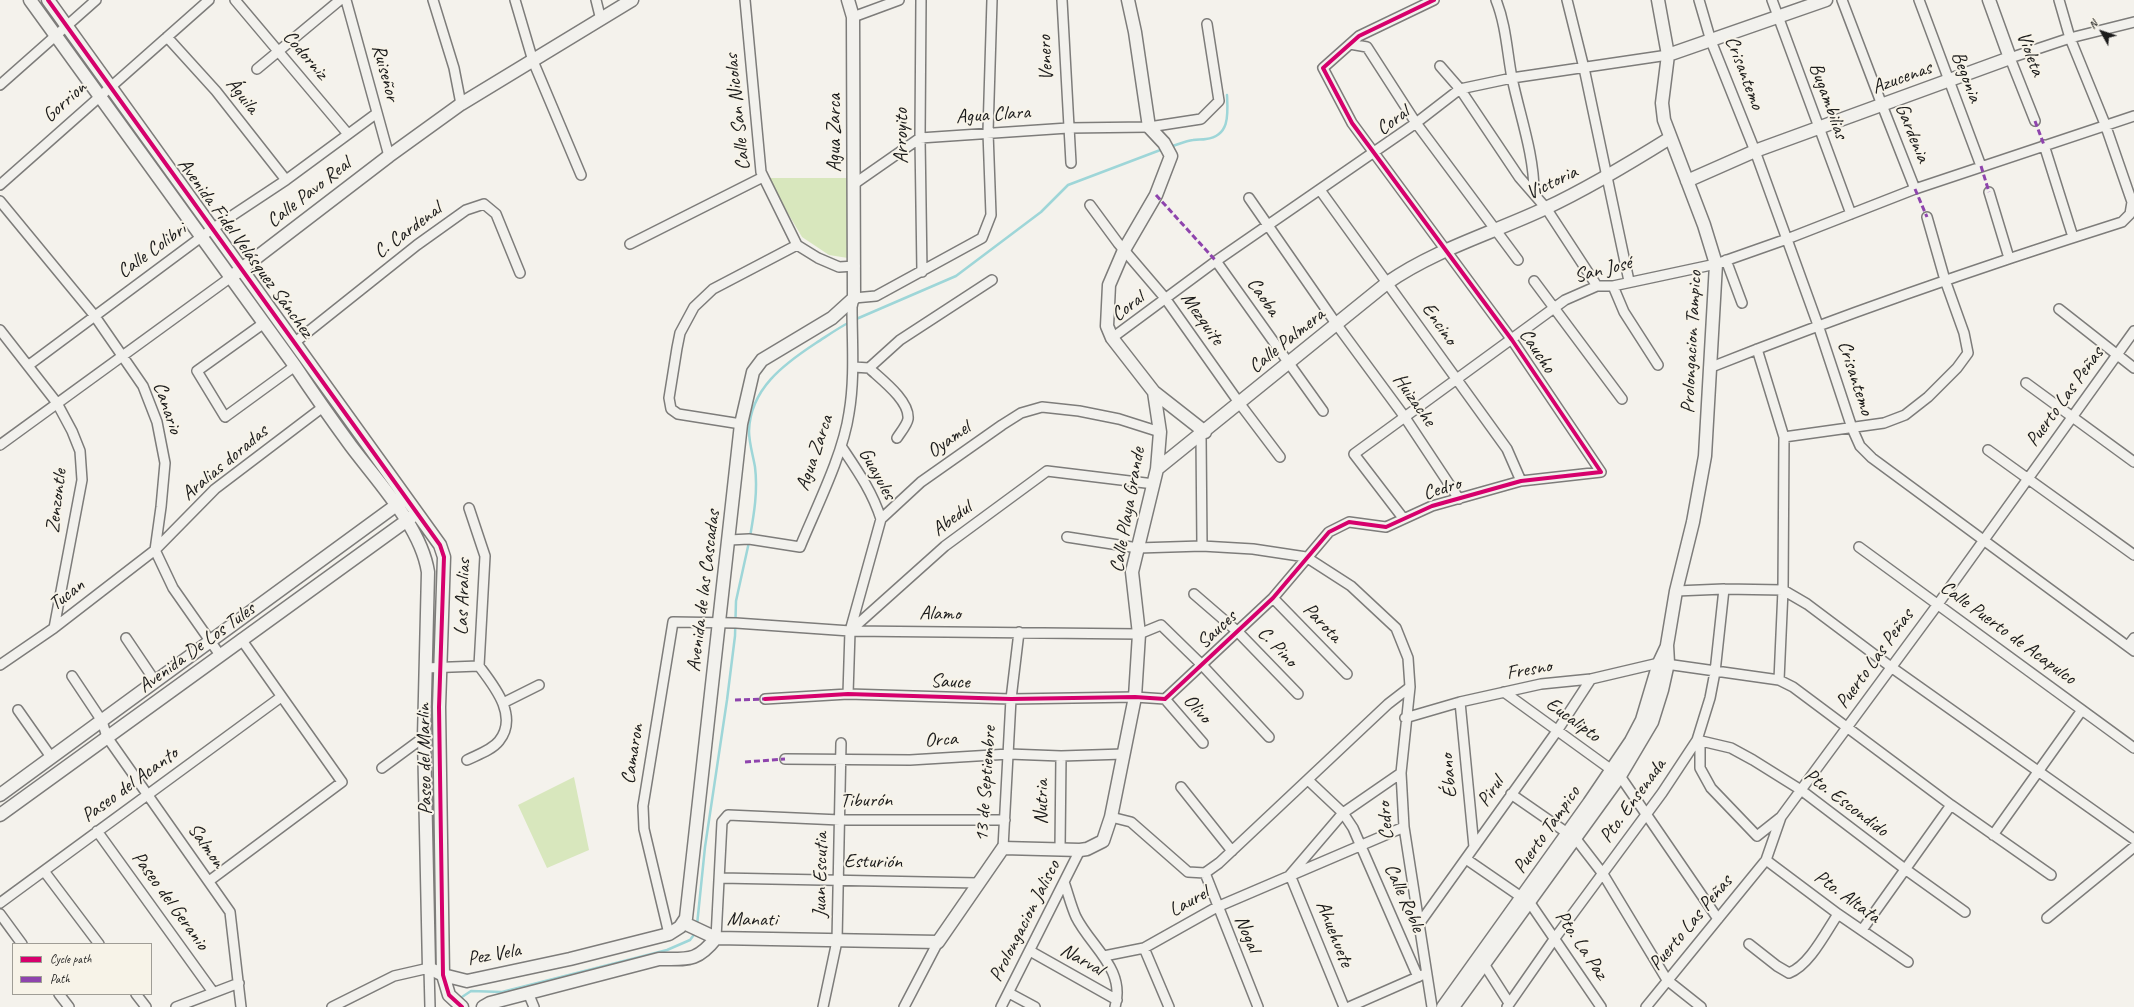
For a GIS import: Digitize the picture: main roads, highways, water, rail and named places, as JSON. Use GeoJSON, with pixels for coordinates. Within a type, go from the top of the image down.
{"type":"FeatureCollection","features":[{"type":"Feature","properties":{"kind":"waterway"},"geometry":{"type":"LineString","coordinates":[[1169,147],[1190,141],[1214,137],[1220,134],[1226,123],[1228,109],[1227,95]]}},
{"type":"Feature","properties":{"kind":"waterway"},"geometry":{"type":"LineString","coordinates":[[854,320],[956,276],[1041,212],[1068,185],[1163,149]]}},
{"type":"Feature","properties":{"kind":"waterway"},"geometry":{"type":"LineString","coordinates":[[750,537],[756,485],[755,467],[749,431],[755,402],[762,390],[781,369],[804,351],[850,322]]}},
{"type":"Feature","properties":{"kind":"waterway"},"geometry":{"type":"LineString","coordinates":[[697,925],[705,847],[735,636],[736,601],[749,542]]}},
{"type":"Feature","properties":{"kind":"waterway"},"geometry":{"type":"LineString","coordinates":[[459,999],[471,991],[502,992],[667,950],[690,940],[696,932]]}}]}
